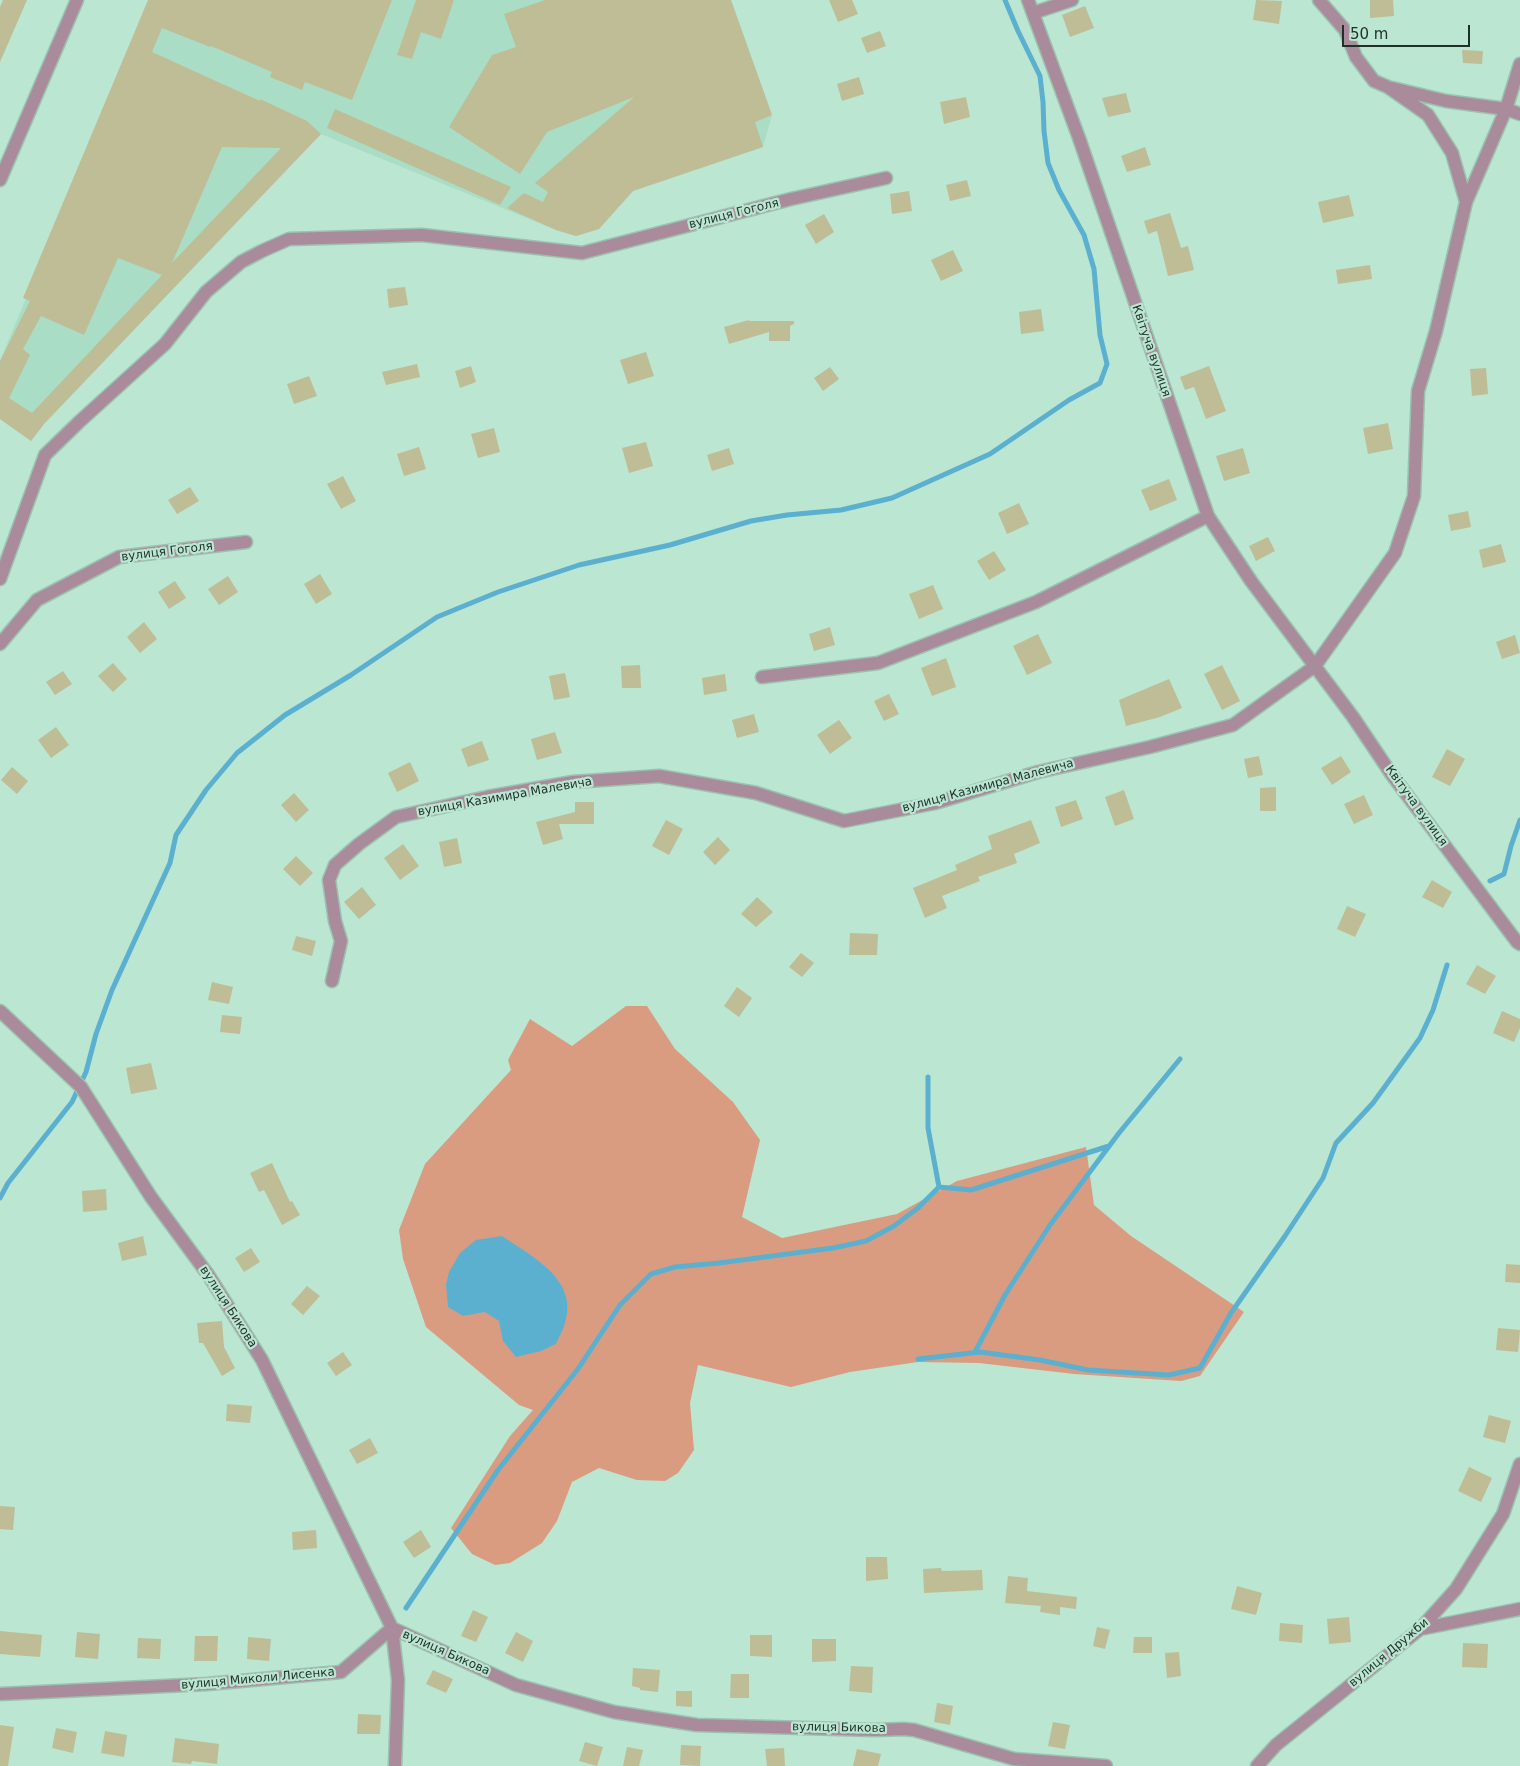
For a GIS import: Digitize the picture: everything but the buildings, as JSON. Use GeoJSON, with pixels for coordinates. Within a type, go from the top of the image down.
{"type":"FeatureCollection","features":[{"type":"Feature","properties":{"kind":"street"},"geometry":{"type":"LineString","coordinates":[[0,180],[77,0]]}},
{"type":"Feature","properties":{"kind":"street","name":"Квітуча вулиця"},"geometry":{"type":"LineString","coordinates":[[1028,0],[1079,138],[1208,516],[1251,581],[1484,899],[1520,944]]}},
{"type":"Feature","properties":{"kind":"street"},"geometry":{"type":"LineString","coordinates":[[1032,13],[1072,0]]}},
{"type":"Feature","properties":{"kind":"street"},"geometry":{"type":"LineString","coordinates":[[1319,0],[1345,30],[1356,57],[1374,81],[1388,87],[1446,101],[1506,109],[1520,114]]}},
{"type":"Feature","properties":{"kind":"street"},"geometry":{"type":"LineString","coordinates":[[1315,666],[1395,553],[1414,496],[1418,390],[1436,330],[1466,202],[1506,109],[1520,64]]}},
{"type":"Feature","properties":{"kind":"street"},"geometry":{"type":"LineString","coordinates":[[1388,87],[1428,115],[1452,153],[1466,202]]}},
{"type":"Feature","properties":{"kind":"street","name":"вулиця Гоголя"},"geometry":{"type":"LineString","coordinates":[[0,579],[45,455],[165,344],[206,292],[241,262],[289,239],[422,235],[582,253],[791,199],[886,178]]}},
{"type":"Feature","properties":{"kind":"street"},"geometry":{"type":"LineString","coordinates":[[762,677],[878,663],[1036,602],[1208,516]]}},
{"type":"Feature","properties":{"kind":"street","name":"вулиця Гоголя"},"geometry":{"type":"LineString","coordinates":[[0,644],[37,600],[119,557],[246,542]]}},
{"type":"Feature","properties":{"kind":"street","name":"вулиця Казимира Малевича"},"geometry":{"type":"LineString","coordinates":[[332,981],[341,941],[335,921],[329,880],[335,865],[359,844],[396,817],[487,797],[573,782],[659,776],[756,793],[844,821],[935,803],[1038,772],[1150,747],[1234,725],[1315,666]]}},
{"type":"Feature","properties":{"kind":"street","name":"вулиця Бикова"},"geometry":{"type":"LineString","coordinates":[[0,1011],[80,1087],[151,1197],[209,1276],[262,1360],[392,1628],[516,1685],[614,1712],[697,1725],[914,1730],[1014,1759],[1106,1766]]}},
{"type":"Feature","properties":{"kind":"street","name":"вулиця Дружби"},"geometry":{"type":"LineString","coordinates":[[1257,1766],[1276,1745],[1420,1630],[1456,1589],[1503,1514],[1520,1464]]}},
{"type":"Feature","properties":{"kind":"street"},"geometry":{"type":"LineString","coordinates":[[1420,1630],[1520,1609]]}},
{"type":"Feature","properties":{"kind":"street"},"geometry":{"type":"LineString","coordinates":[[392,1628],[398,1680],[395,1766]]}},
{"type":"Feature","properties":{"kind":"street","name":"вулиця Миколи Лисенка"},"geometry":{"type":"LineString","coordinates":[[0,1694],[207,1684],[341,1672],[392,1628]]}},
{"type":"Feature","properties":{"kind":"shaded area"},"geometry":{"type":"Polygon","coordinates":[[[149,0],[731,0],[772,115],[763,147],[633,191],[599,229],[576,236],[556,230],[321,134],[44,424],[31,441],[0,419],[0,361],[149,0]]]}},
{"type":"Feature","properties":{"kind":"shaded area"},"geometry":{"type":"Polygon","coordinates":[[[626,1006],[647,1006],[675,1049],[733,1102],[760,1140],[742,1217],[782,1238],[897,1214],[957,1181],[1086,1147],[1094,1205],[1131,1236],[1244,1312],[1200,1376],[1181,1381],[1074,1374],[979,1363],[918,1362],[850,1372],[791,1387],[698,1365],[690,1403],[694,1450],[678,1473],[665,1481],[637,1480],[599,1468],[572,1482],[557,1521],[542,1543],[510,1563],[495,1565],[472,1554],[451,1528],[510,1436],[533,1410],[519,1405],[426,1327],[403,1259],[399,1230],[425,1164],[511,1070],[508,1060],[530,1019],[572,1046],[626,1006]]]}},
{"type":"Feature","properties":{"kind":"water"},"geometry":{"type":"Polygon","coordinates":[[[502,1236],[550,1270],[559,1281],[568,1307],[565,1323],[556,1344],[541,1351],[516,1357],[503,1341],[499,1321],[485,1312],[463,1316],[448,1307],[446,1284],[449,1272],[460,1253],[476,1240],[502,1236]]]}},
{"type":"Feature","properties":{"kind":"waterway"},"geometry":{"type":"LineString","coordinates":[[0,1198],[8,1183],[72,1102],[86,1072],[96,1034],[112,990],[170,863],[176,835],[206,790],[237,753],[285,715],[351,675],[437,617],[498,592],[579,565],[670,545],[751,521],[787,515],[841,510],[892,498],[990,454],[1069,400],[1100,383],[1107,364],[1100,335],[1094,269],[1084,235],[1059,190],[1048,163],[1040,76],[1005,0]]}},
{"type":"Feature","properties":{"kind":"waterway"},"geometry":{"type":"LineString","coordinates":[[1490,881],[1504,874],[1520,820]]}},
{"type":"Feature","properties":{"kind":"waterway"},"geometry":{"type":"LineString","coordinates":[[918,1359],[980,1352],[1040,1360],[1088,1370],[1169,1375],[1200,1368],[1231,1313],[1323,1178],[1336,1143],[1373,1103],[1420,1038],[1433,1010],[1447,965]]}},
{"type":"Feature","properties":{"kind":"waterway"},"geometry":{"type":"LineString","coordinates":[[975,1352],[1005,1295],[1050,1225],[1119,1133],[1180,1059]]}},
{"type":"Feature","properties":{"kind":"waterway"},"geometry":{"type":"LineString","coordinates":[[406,1608],[498,1470],[578,1369],[620,1305],[651,1274],[675,1267],[833,1248],[866,1241],[894,1226],[918,1208],[939,1187],[928,1128],[928,1077]]}},
{"type":"Feature","properties":{"kind":"waterway"},"geometry":{"type":"LineString","coordinates":[[939,1187],[971,1190],[1109,1146]]}}]}
